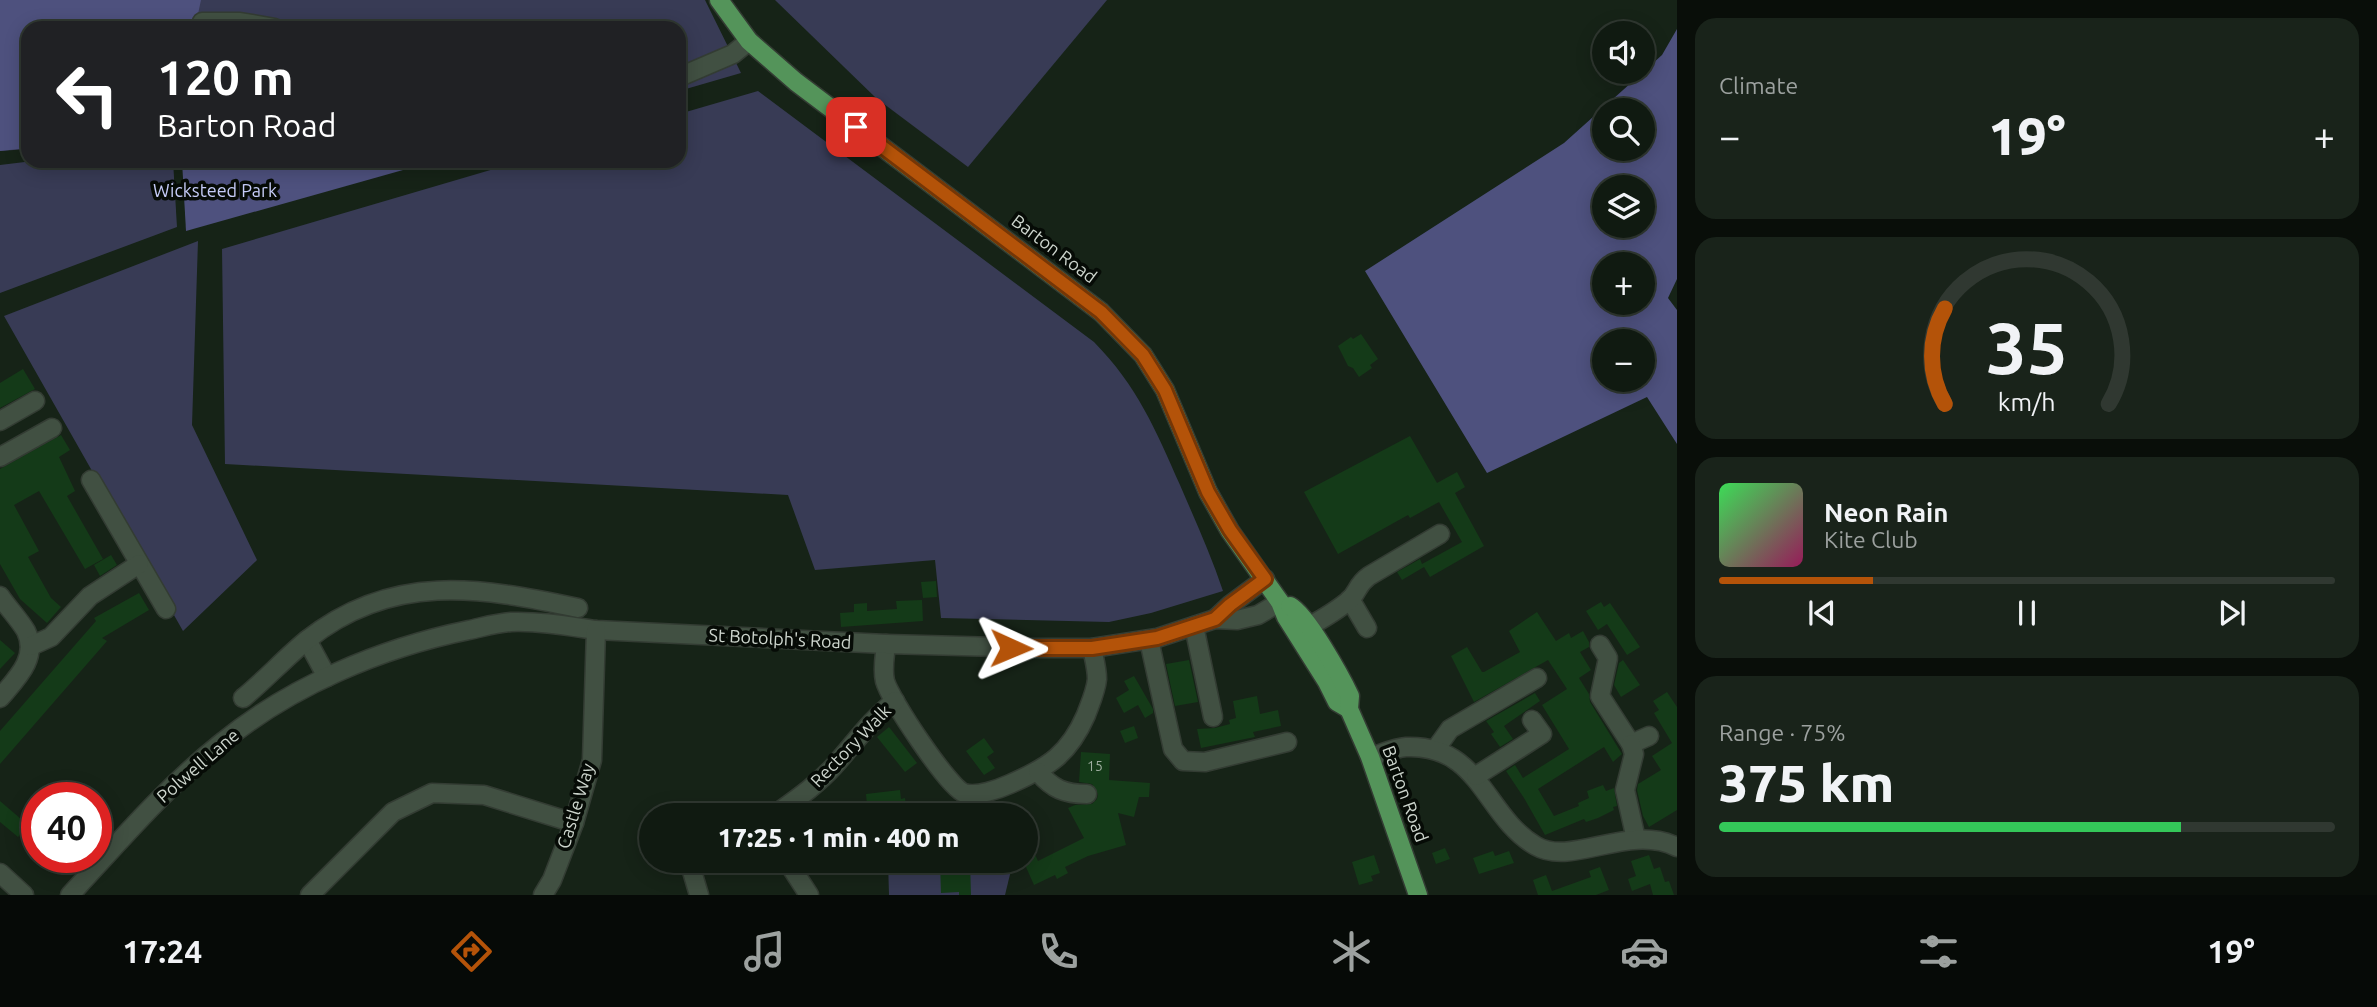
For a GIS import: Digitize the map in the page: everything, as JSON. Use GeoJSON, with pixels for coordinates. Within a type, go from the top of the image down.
{"type":"FeatureCollection","features":[{"type":"Feature","properties":{"kind":"main road","name":"Barton Road"},"geometry":{"type":"LineString","coordinates":[[719,0],[749,41],[796,82],[1101,312],[1143,355],[1165,390],[1208,492],[1230,530],[1280,602],[1295,609],[1303,630],[1344,684],[1350,696],[1349,709],[1370,757],[1418,895]]}},
{"type":"Feature","properties":{"kind":"street"},"geometry":{"type":"LineString","coordinates":[[686,74],[733,54],[749,41]]}},
{"type":"Feature","properties":{"kind":"street"},"geometry":{"type":"LineString","coordinates":[[0,421],[35,401]]}},
{"type":"Feature","properties":{"kind":"street"},"geometry":{"type":"LineString","coordinates":[[0,457],[52,428]]}},
{"type":"Feature","properties":{"kind":"street"},"geometry":{"type":"LineString","coordinates":[[91,480],[166,609]]}},
{"type":"Feature","properties":{"kind":"street"},"geometry":{"type":"LineString","coordinates":[[1303,630],[1355,595],[1359,584],[1369,576],[1440,534]]}},
{"type":"Feature","properties":{"kind":"street"},"geometry":{"type":"LineString","coordinates":[[31,646],[51,637],[90,596],[139,564]]}},
{"type":"Feature","properties":{"kind":"street","name":"St Botolph's Road"},"geometry":{"type":"LineString","coordinates":[[1215,619],[1265,579]]}},
{"type":"Feature","properties":{"kind":"street"},"geometry":{"type":"LineString","coordinates":[[243,698],[307,640],[336,620],[377,600],[422,591],[475,589],[578,608]]}},
{"type":"Feature","properties":{"kind":"street"},"geometry":{"type":"LineString","coordinates":[[509,594],[509,622]]}},
{"type":"Feature","properties":{"kind":"street"},"geometry":{"type":"LineString","coordinates":[[0,596],[25,630],[31,646],[23,671],[0,698]]}},
{"type":"Feature","properties":{"kind":"street"},"geometry":{"type":"LineString","coordinates":[[1350,599],[1367,628]]}},
{"type":"Feature","properties":{"kind":"street","name":"St Botolph's Road"},"geometry":{"type":"LineString","coordinates":[[349,668],[436,637],[509,622],[548,623],[596,630],[886,644],[1092,648],[1149,640],[1215,619],[1237,620],[1258,614],[1280,602]]}},
{"type":"Feature","properties":{"kind":"street"},"geometry":{"type":"LineString","coordinates":[[1194,626],[1213,717]]}},
{"type":"Feature","properties":{"kind":"street","name":"Castle Way"},"geometry":{"type":"LineString","coordinates":[[543,895],[552,880],[574,823],[592,760],[596,630]]}},
{"type":"Feature","properties":{"kind":"street"},"geometry":{"type":"LineString","coordinates":[[307,640],[327,677]]}},
{"type":"Feature","properties":{"kind":"street"},"geometry":{"type":"LineString","coordinates":[[1149,640],[1173,749],[1183,761],[1205,762],[1287,742]]}},
{"type":"Feature","properties":{"kind":"street"},"geometry":{"type":"LineString","coordinates":[[886,644],[885,682],[952,784],[964,793],[981,793],[1007,786],[1038,772],[1063,753],[1082,724],[1096,688],[1092,648]]}},
{"type":"Feature","properties":{"kind":"street"},"geometry":{"type":"LineString","coordinates":[[1600,645],[1608,658],[1600,696],[1631,744],[1634,754],[1625,790],[1636,839]]}},
{"type":"Feature","properties":{"kind":"street","name":"Polwell Lane"},"geometry":{"type":"LineString","coordinates":[[70,895],[167,790],[220,743],[262,713],[327,677],[349,668]]}},
{"type":"Feature","properties":{"kind":"street"},"geometry":{"type":"LineString","coordinates":[[1435,750],[1450,729],[1537,678]]}},
{"type":"Feature","properties":{"kind":"street","name":"Rectory Walk"},"geometry":{"type":"LineString","coordinates":[[791,803],[807,792],[832,767],[879,712],[895,701]]}},
{"type":"Feature","properties":{"kind":"street"},"geometry":{"type":"LineString","coordinates":[[1476,776],[1542,734],[1532,720]]}},
{"type":"Feature","properties":{"kind":"street"},"geometry":{"type":"LineString","coordinates":[[1631,744],[1649,736]]}},
{"type":"Feature","properties":{"kind":"street"},"geometry":{"type":"LineString","coordinates":[[1370,757],[1404,747],[1435,750],[1459,762],[1476,776],[1513,828],[1537,847],[1561,852],[1655,838],[1677,847]]}},
{"type":"Feature","properties":{"kind":"street"},"geometry":{"type":"LineString","coordinates":[[1038,772],[1049,784],[1062,792],[1087,794]]}},
{"type":"Feature","properties":{"kind":"street"},"geometry":{"type":"LineString","coordinates":[[310,895],[393,813],[432,793],[484,795],[574,823]]}},
{"type":"Feature","properties":{"kind":"street"},"geometry":{"type":"LineString","coordinates":[[0,873],[24,895]]}},
{"type":"Feature","properties":{"kind":"street"},"geometry":{"type":"LineString","coordinates":[[693,873],[699,895]]}},
{"type":"Feature","properties":{"kind":"street"},"geometry":{"type":"LineString","coordinates":[[795,873],[809,895]]}},
{"type":"Feature","properties":{"kind":"shaded area"},"geometry":{"type":"Polygon","coordinates":[[[0,0],[705,0],[741,73],[686,89],[686,21],[21,21],[21,150],[0,151],[0,0]]]}},
{"type":"Feature","properties":{"kind":"shaded area"},"geometry":{"type":"Polygon","coordinates":[[[775,0],[1107,0],[968,167],[876,98],[775,0]]]}},
{"type":"Feature","properties":{"kind":"shaded area"},"geometry":{"type":"Polygon","coordinates":[[[758,91],[1094,342],[1134,392],[1153,427],[1197,524],[1223,591],[1151,613],[1109,622],[941,618],[935,560],[815,570],[788,495],[225,464],[222,249],[497,168],[686,168],[686,112],[758,91]]]}},
{"type":"Feature","properties":{"kind":"shaded area"},"geometry":{"type":"Polygon","coordinates":[[[21,162],[21,168],[173,168],[177,227],[0,293],[0,165],[21,162]]]}},
{"type":"Feature","properties":{"kind":"shaded area"},"geometry":{"type":"Polygon","coordinates":[[[198,241],[192,425],[257,560],[183,631],[4,316],[198,241]]]}},
{"type":"Feature","properties":{"kind":"shaded area"},"geometry":{"type":"Polygon","coordinates":[[[888,873],[1010,873],[1005,895],[889,895],[888,873]]]}},
{"type":"Feature","properties":{"kind":"green space"},"geometry":{"type":"Polygon","coordinates":[[[0,0],[201,0],[196,21],[21,21],[21,149],[0,151],[0,0]]]}},
{"type":"Feature","properties":{"kind":"green space"},"geometry":{"type":"Polygon","coordinates":[[[1677,29],[1677,279],[1668,298],[1677,310],[1677,444],[1647,397],[1487,473],[1365,271],[1564,143],[1592,118],[1592,161],[1655,161],[1655,98],[1614,98],[1630,84],[1655,84],[1655,61],[1662,55],[1677,29]]]}},
{"type":"Feature","properties":{"kind":"green space","name":"Wicksteed Park"},"geometry":{"type":"Polygon","coordinates":[[[182,168],[410,168],[186,231],[182,168]]]}},
{"type":"Feature","properties":{"kind":"building"},"geometry":{"type":"Polygon","coordinates":[[[1361,334],[1378,359],[1370,365],[1372,368],[1359,377],[1353,368],[1348,366],[1338,346],[1361,334]]]}},
{"type":"Feature","properties":{"kind":"building"},"geometry":{"type":"Polygon","coordinates":[[[23,369],[35,389],[0,408],[0,383],[23,369]]]}},
{"type":"Feature","properties":{"kind":"building"},"geometry":{"type":"Polygon","coordinates":[[[61,435],[70,450],[59,457],[75,491],[67,496],[103,559],[85,569],[39,491],[14,505],[39,551],[28,557],[51,598],[61,607],[47,623],[20,599],[0,564],[0,469],[61,435]]]}},
{"type":"Feature","properties":{"kind":"building"},"geometry":{"type":"Polygon","coordinates":[[[1410,436],[1437,483],[1457,472],[1465,487],[1455,493],[1484,546],[1430,577],[1424,567],[1402,580],[1397,572],[1420,559],[1422,564],[1462,542],[1439,502],[1410,518],[1408,515],[1338,554],[1304,492],[1410,436]]]}},
{"type":"Feature","properties":{"kind":"building"},"geometry":{"type":"Polygon","coordinates":[[[111,555],[117,565],[100,576],[94,565],[111,555]]]}},
{"type":"Feature","properties":{"kind":"building"},"geometry":{"type":"Polygon","coordinates":[[[936,581],[937,597],[923,598],[921,582],[936,581]]]}},
{"type":"Feature","properties":{"kind":"building"},"geometry":{"type":"Polygon","coordinates":[[[139,593],[149,610],[102,638],[107,641],[0,764],[0,731],[96,621],[94,618],[139,593]]]}},
{"type":"Feature","properties":{"kind":"building"},"geometry":{"type":"Polygon","coordinates":[[[922,600],[923,621],[841,627],[840,613],[854,612],[854,604],[867,603],[867,611],[897,609],[896,601],[922,600]]]}},
{"type":"Feature","properties":{"kind":"building"},"geometry":{"type":"Polygon","coordinates":[[[1601,602],[1604,607],[1610,603],[1640,647],[1627,655],[1607,624],[1598,630],[1586,611],[1601,602]]]}},
{"type":"Feature","properties":{"kind":"building"},"geometry":{"type":"Polygon","coordinates":[[[1537,612],[1556,641],[1569,633],[1571,638],[1583,631],[1589,647],[1580,652],[1591,670],[1579,678],[1589,694],[1590,702],[1622,754],[1613,762],[1604,747],[1538,789],[1554,816],[1579,806],[1578,803],[1589,798],[1587,791],[1603,785],[1606,791],[1614,788],[1617,806],[1598,818],[1586,822],[1584,819],[1545,835],[1506,771],[1515,765],[1523,778],[1569,749],[1542,705],[1567,689],[1548,660],[1474,702],[1451,656],[1467,647],[1484,672],[1520,652],[1509,631],[1537,612]]]}},
{"type":"Feature","properties":{"kind":"building"},"geometry":{"type":"Polygon","coordinates":[[[0,640],[15,653],[0,669],[0,640]]]}},
{"type":"Feature","properties":{"kind":"building"},"geometry":{"type":"Polygon","coordinates":[[[1189,660],[1198,702],[1175,706],[1166,664],[1189,660]]]}},
{"type":"Feature","properties":{"kind":"building"},"geometry":{"type":"Polygon","coordinates":[[[1623,660],[1640,685],[1621,697],[1614,685],[1619,663],[1623,660]]]}},
{"type":"Feature","properties":{"kind":"building"},"geometry":{"type":"Polygon","coordinates":[[[1134,676],[1153,709],[1153,713],[1145,718],[1138,705],[1124,713],[1116,698],[1129,690],[1124,681],[1134,676]]]}},
{"type":"Feature","properties":{"kind":"building"},"geometry":{"type":"Polygon","coordinates":[[[1667,692],[1677,707],[1677,810],[1649,827],[1643,816],[1637,790],[1638,784],[1661,770],[1652,756],[1672,743],[1654,713],[1659,710],[1653,701],[1667,692]]]}},
{"type":"Feature","properties":{"kind":"building"},"geometry":{"type":"Polygon","coordinates":[[[1535,693],[1540,701],[1504,726],[1513,739],[1500,747],[1486,721],[1535,693]]]}},
{"type":"Feature","properties":{"kind":"building"},"geometry":{"type":"Polygon","coordinates":[[[1257,696],[1260,714],[1278,710],[1281,726],[1253,732],[1255,737],[1201,748],[1197,729],[1230,724],[1229,720],[1236,718],[1233,701],[1257,696]]]}},
{"type":"Feature","properties":{"kind":"building"},"geometry":{"type":"Polygon","coordinates":[[[1134,726],[1138,738],[1125,743],[1120,731],[1134,726]]]}},
{"type":"Feature","properties":{"kind":"building"},"geometry":{"type":"Polygon","coordinates":[[[889,727],[917,763],[905,772],[877,737],[889,727]]]}},
{"type":"Feature","properties":{"kind":"building"},"geometry":{"type":"Polygon","coordinates":[[[984,738],[994,752],[987,757],[995,768],[984,775],[966,751],[984,738]]]}},
{"type":"Feature","properties":{"kind":"building"},"geometry":{"type":"Polygon","coordinates":[[[1081,752],[1110,754],[1109,780],[1150,783],[1149,797],[1139,797],[1134,817],[1118,813],[1126,845],[1088,856],[1065,867],[1068,873],[1057,879],[1055,875],[1034,885],[1029,873],[1038,873],[1038,861],[1084,838],[1068,808],[1092,804],[1098,794],[1092,784],[1079,782],[1081,752]]]}},
{"type":"Feature","properties":{"kind":"building"},"geometry":{"type":"Polygon","coordinates":[[[900,790],[901,799],[905,798],[906,803],[867,803],[866,794],[900,790]]]}},
{"type":"Feature","properties":{"kind":"building"},"geometry":{"type":"Polygon","coordinates":[[[0,801],[21,819],[21,833],[18,837],[0,822],[0,801]]]}},
{"type":"Feature","properties":{"kind":"building"},"geometry":{"type":"Polygon","coordinates":[[[1445,848],[1450,859],[1436,864],[1432,853],[1445,848]]]}},
{"type":"Feature","properties":{"kind":"building"},"geometry":{"type":"Polygon","coordinates":[[[1493,851],[1495,856],[1509,851],[1514,863],[1479,874],[1473,858],[1493,851]]]}},
{"type":"Feature","properties":{"kind":"building"},"geometry":{"type":"Polygon","coordinates":[[[1374,855],[1380,873],[1371,876],[1373,881],[1359,885],[1352,862],[1374,855]]]}},
{"type":"Feature","properties":{"kind":"building"},"geometry":{"type":"Polygon","coordinates":[[[1649,855],[1654,869],[1660,867],[1665,882],[1669,881],[1674,895],[1653,895],[1650,884],[1632,891],[1628,879],[1636,876],[1631,861],[1649,855]]]}},
{"type":"Feature","properties":{"kind":"building"},"geometry":{"type":"Polygon","coordinates":[[[1600,867],[1609,890],[1596,895],[1538,895],[1533,880],[1546,875],[1552,891],[1591,877],[1589,871],[1600,867]]]}},
{"type":"Feature","properties":{"kind":"building"},"geometry":{"type":"Polygon","coordinates":[[[940,873],[970,873],[971,895],[959,895],[959,892],[941,893],[940,873]]]}},
{"type":"Feature","properties":{"kind":"route"},"geometry":{"type":"LineString","coordinates":[[856,127],[1101,312],[1143,355],[1165,390],[1208,492],[1230,530],[1265,579],[1215,619],[1157,638],[1092,648],[1011,648]]}}]}
